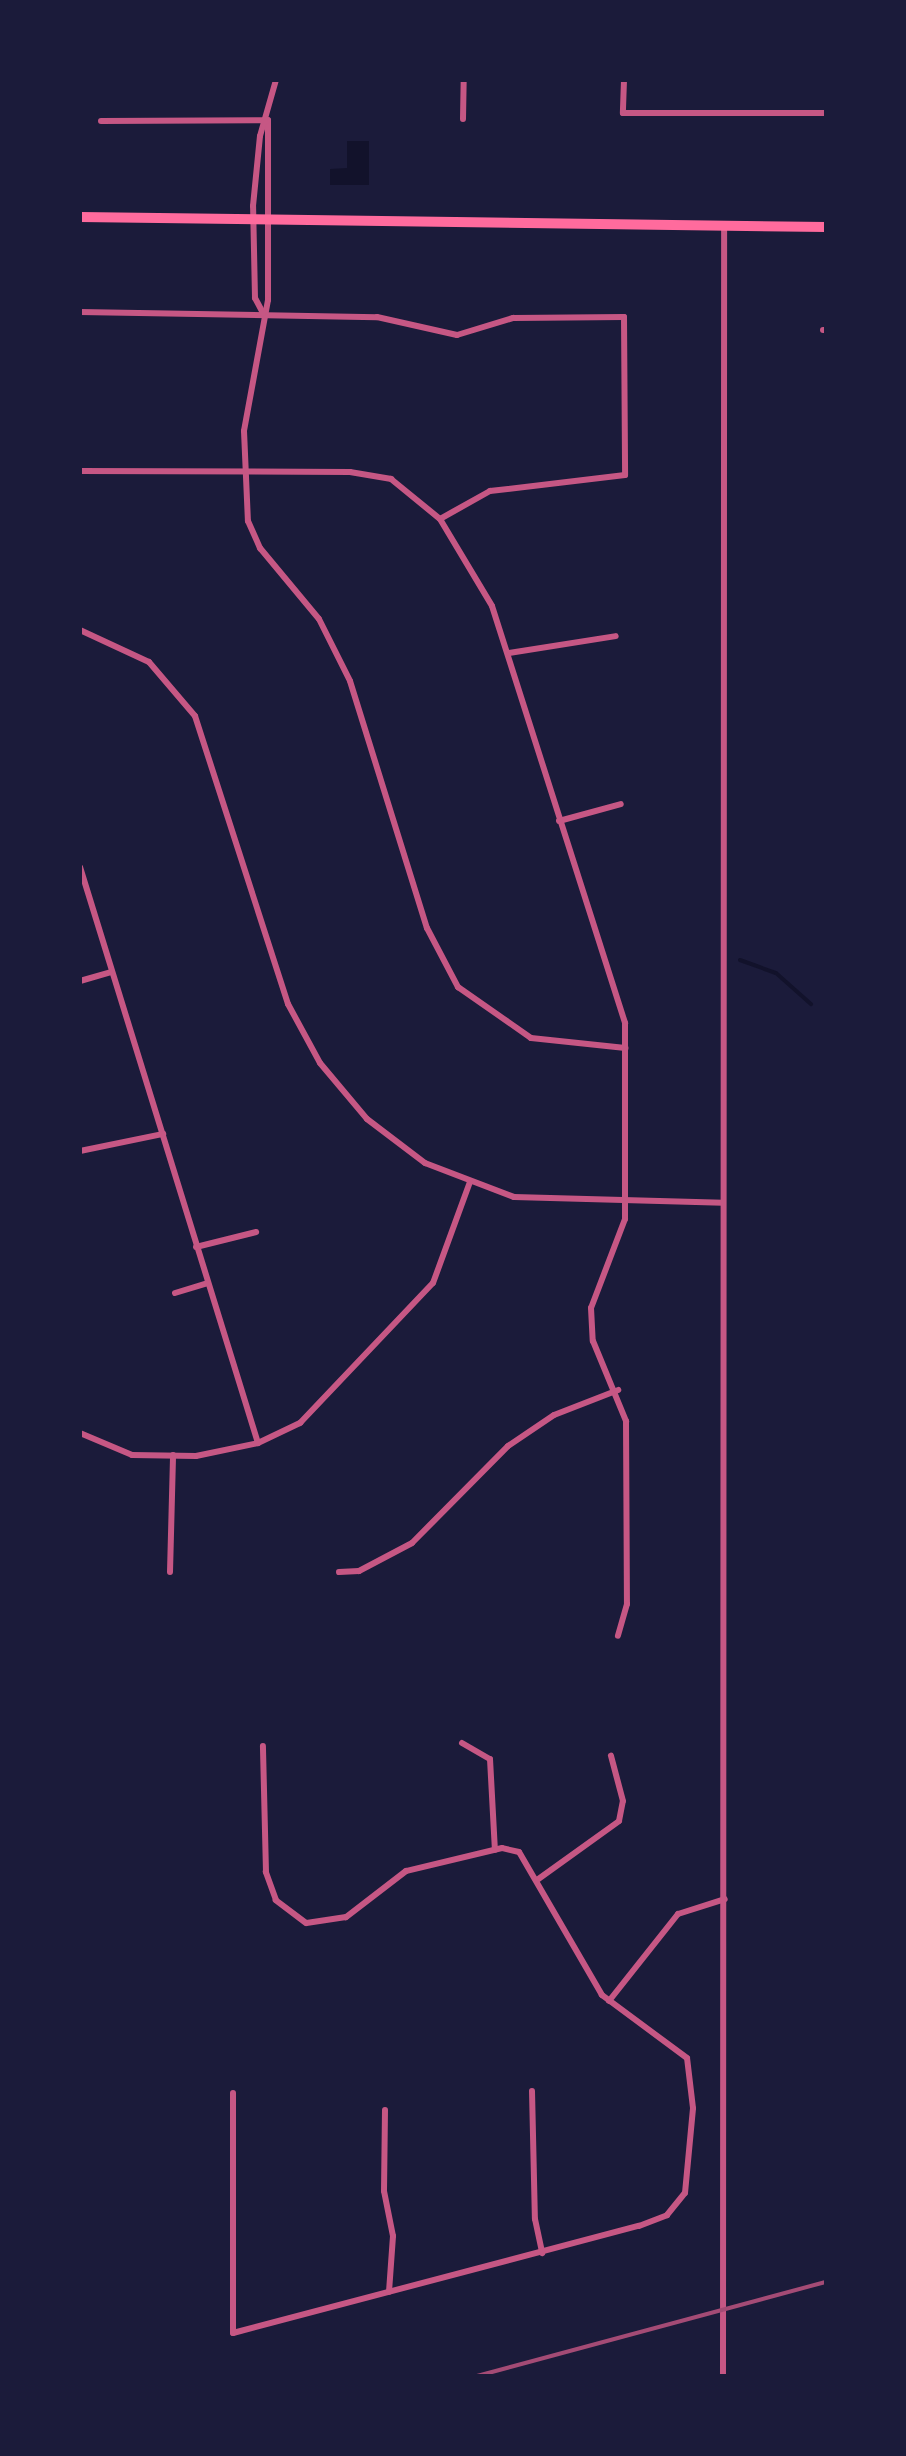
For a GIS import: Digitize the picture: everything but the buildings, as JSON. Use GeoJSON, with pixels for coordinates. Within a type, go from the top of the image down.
{"type":"FeatureCollection","features":[{"type":"Feature","properties":{"kind":"main road"},"geometry":{"type":"LineString","coordinates":[[80,217],[826,226]]}},
{"type":"Feature","properties":{"kind":"street"},"geometry":{"type":"LineString","coordinates":[[276,80],[268,120],[271,221],[243,472],[253,535],[319,618],[350,680],[428,928],[458,987],[531,1038],[626,1048]]}},
{"type":"Feature","properties":{"kind":"street"},"geometry":{"type":"LineString","coordinates":[[463,119],[464,80]]}},
{"type":"Feature","properties":{"kind":"street"},"geometry":{"type":"LineString","coordinates":[[624,80],[623,113],[826,113]]}},
{"type":"Feature","properties":{"kind":"street"},"geometry":{"type":"LineString","coordinates":[[101,121],[268,120]]}},
{"type":"Feature","properties":{"kind":"street"},"geometry":{"type":"LineString","coordinates":[[263,314],[255,298],[252,221],[260,136],[268,120]]}},
{"type":"Feature","properties":{"kind":"street"},"geometry":{"type":"LineString","coordinates":[[723,2376],[724,226]]}},
{"type":"Feature","properties":{"kind":"street"},"geometry":{"type":"LineString","coordinates":[[80,312],[376,317],[456,335],[513,318],[624,318],[626,475],[490,490],[440,520]]}},
{"type":"Feature","properties":{"kind":"street"},"geometry":{"type":"LineString","coordinates":[[80,470],[369,473],[410,489],[440,520],[476,574],[509,653],[559,821],[622,996],[626,1048],[625,1219],[591,1308],[592,1341],[618,1390],[628,1478],[627,1604],[618,1636]]}},
{"type":"Feature","properties":{"kind":"street"},"geometry":{"type":"LineString","coordinates":[[80,630],[148,662],[195,716],[288,1004],[338,1089],[412,1155],[514,1197],[723,1203]]}},
{"type":"Feature","properties":{"kind":"street"},"geometry":{"type":"LineString","coordinates":[[509,653],[616,636]]}},
{"type":"Feature","properties":{"kind":"street"},"geometry":{"type":"LineString","coordinates":[[559,821],[622,804]]}},
{"type":"Feature","properties":{"kind":"street"},"geometry":{"type":"LineString","coordinates":[[80,867],[258,1443]]}},
{"type":"Feature","properties":{"kind":"street"},"geometry":{"type":"LineString","coordinates":[[80,980],[112,972]]}},
{"type":"Feature","properties":{"kind":"street"},"geometry":{"type":"LineString","coordinates":[[80,1151],[163,1134]]}},
{"type":"Feature","properties":{"kind":"street"},"geometry":{"type":"LineString","coordinates":[[80,1433],[113,1451],[174,1455],[258,1443],[308,1416],[418,1305],[434,1283],[470,1182]]}},
{"type":"Feature","properties":{"kind":"street"},"geometry":{"type":"LineString","coordinates":[[196,1247],[256,1232]]}},
{"type":"Feature","properties":{"kind":"street"},"geometry":{"type":"LineString","coordinates":[[174,1293],[208,1284]]}},
{"type":"Feature","properties":{"kind":"street"},"geometry":{"type":"LineString","coordinates":[[340,1572],[360,1570],[412,1543],[508,1446],[554,1415],[618,1390]]}},
{"type":"Feature","properties":{"kind":"street"},"geometry":{"type":"LineString","coordinates":[[170,1572],[174,1455]]}},
{"type":"Feature","properties":{"kind":"street"},"geometry":{"type":"LineString","coordinates":[[462,1742],[490,1759],[496,1850]]}},
{"type":"Feature","properties":{"kind":"street"},"geometry":{"type":"LineString","coordinates":[[233,2094],[233,2332],[542,2252],[667,2215],[685,2193],[693,2108],[688,2058],[609,2001],[590,1980],[519,1852],[496,1850],[406,1872],[346,1918],[306,1923],[276,1900],[266,1872],[263,1746]]}},
{"type":"Feature","properties":{"kind":"street"},"geometry":{"type":"LineString","coordinates":[[537,1880],[619,1821],[623,1801],[611,1756]]}},
{"type":"Feature","properties":{"kind":"street"},"geometry":{"type":"LineString","coordinates":[[609,2001],[678,1914],[725,1900]]}},
{"type":"Feature","properties":{"kind":"street"},"geometry":{"type":"LineString","coordinates":[[532,2091],[534,2219],[542,2252]]}},
{"type":"Feature","properties":{"kind":"street"},"geometry":{"type":"LineString","coordinates":[[385,2110],[389,2292]]}},
{"type":"Feature","properties":{"kind":"shaded area"},"geometry":{"type":"Polygon","coordinates":[[[347,141],[369,141],[369,185],[330,185],[330,169],[347,168],[347,141]]]}},
{"type":"Feature","properties":{"kind":"waterway"},"geometry":{"type":"LineString","coordinates":[[740,960],[776,973],[811,1004]]}},
{"type":"Feature","properties":{"kind":"railway"},"geometry":{"type":"LineString","coordinates":[[477,2376],[826,2282]]}}]}
